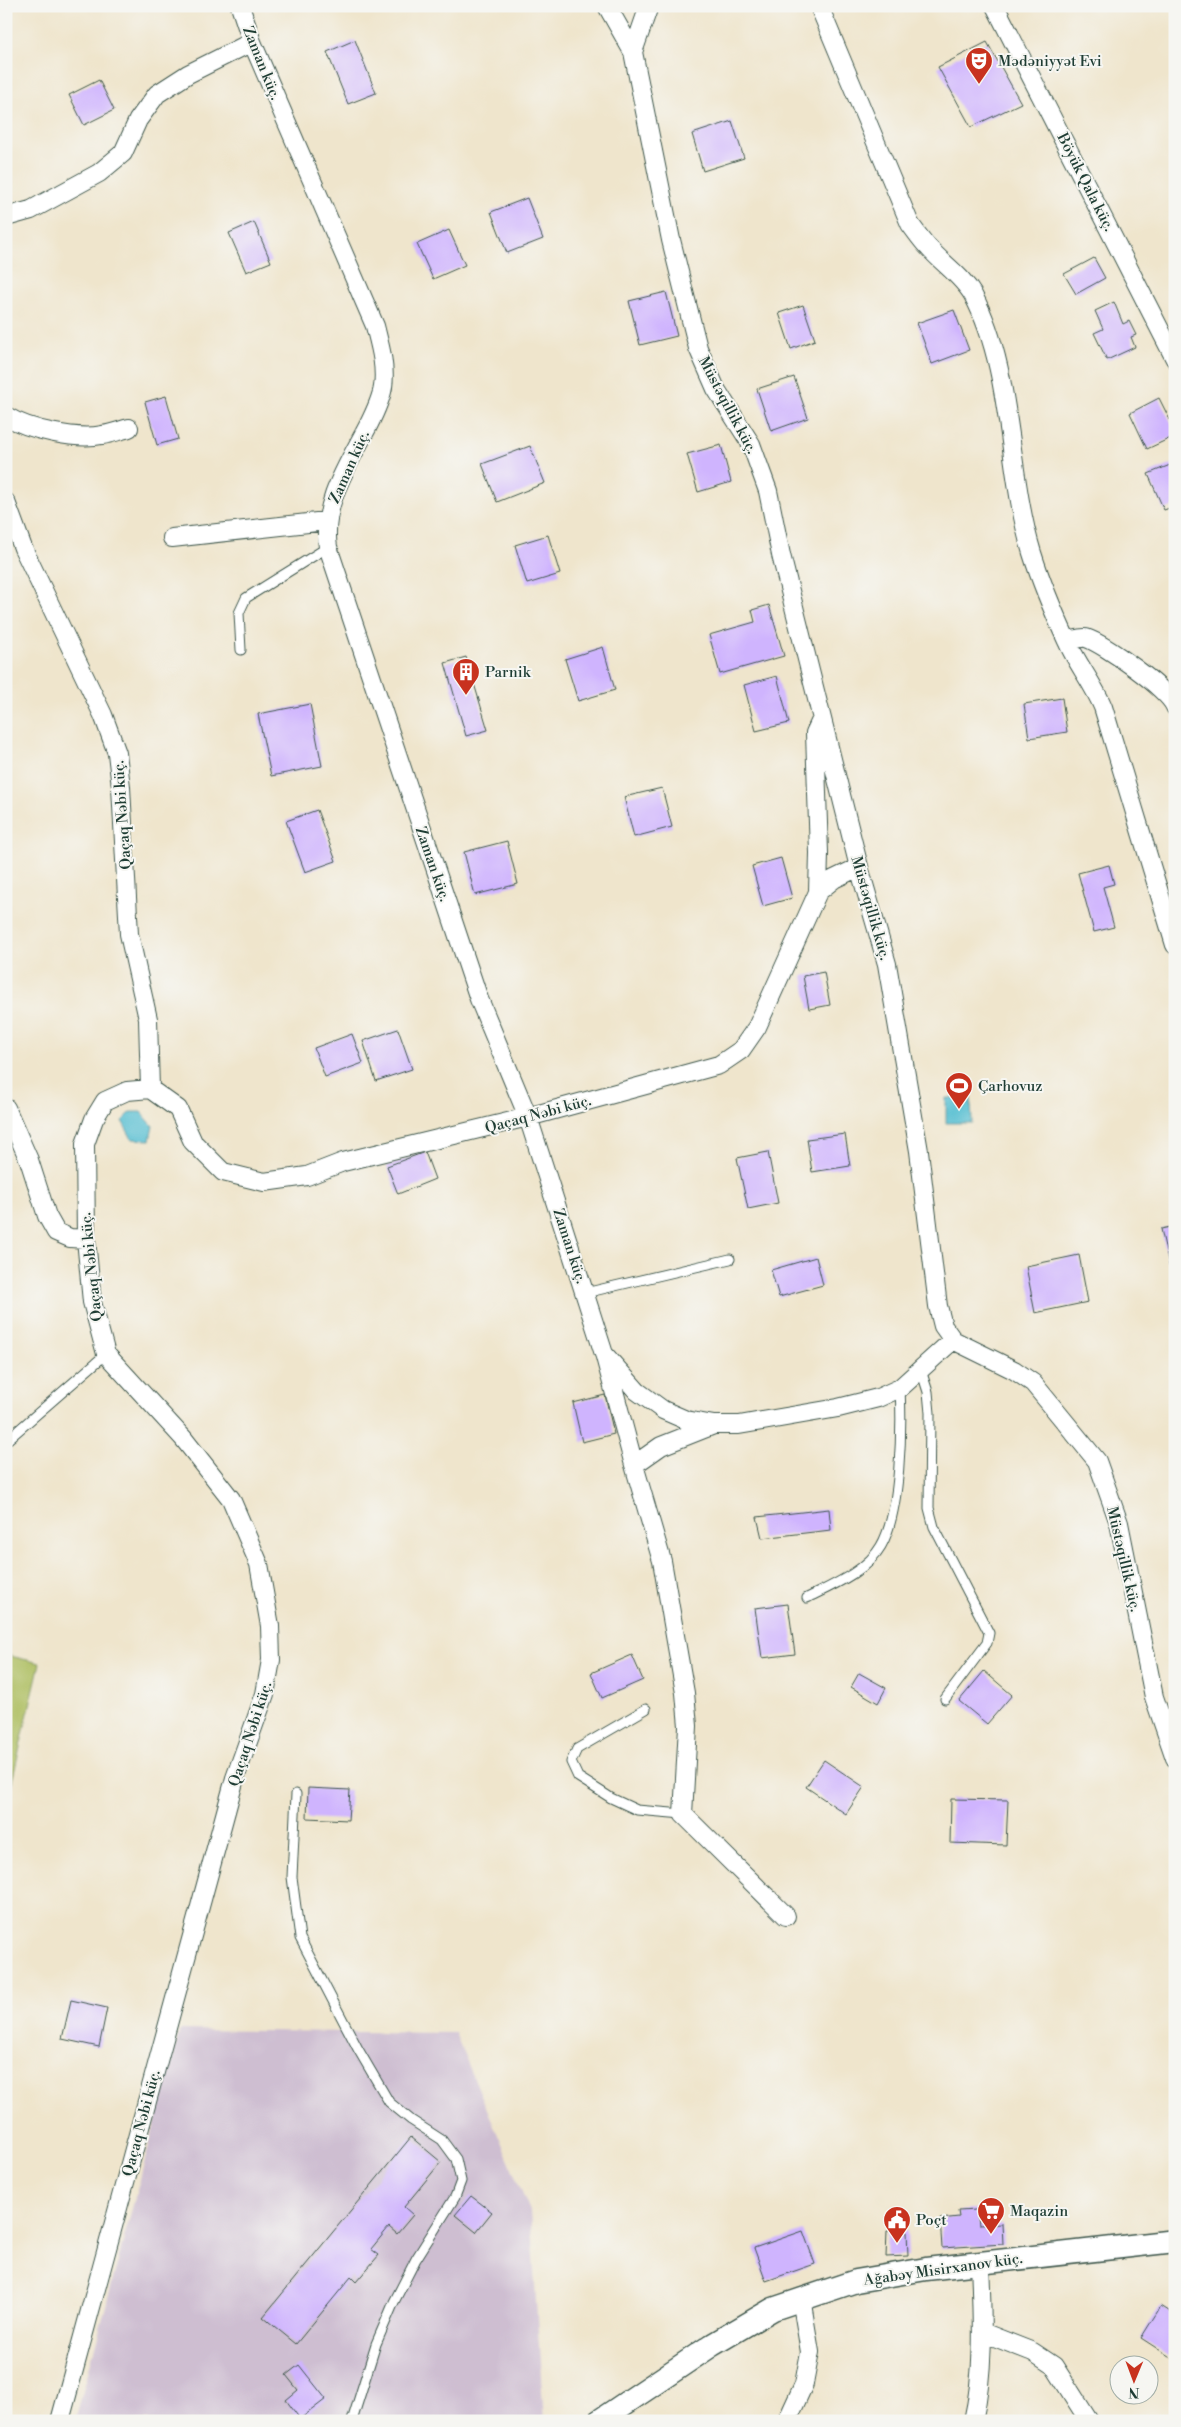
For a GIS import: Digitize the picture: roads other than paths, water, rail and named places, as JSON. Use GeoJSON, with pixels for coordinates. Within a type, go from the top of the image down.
{"type":"FeatureCollection","features":[{"type":"Feature","properties":{"kind":"street","name":"Zaman küç."},"geometry":{"type":"LineString","coordinates":[[240,6],[252,42],[375,326],[384,368],[383,388],[374,412],[337,487],[326,521],[328,547],[473,982],[528,1117],[604,1354],[637,1391],[663,1410],[686,1420],[714,1425],[739,1425],[838,1408],[878,1398],[900,1388],[953,1340]]}},
{"type":"Feature","properties":{"kind":"street"},"geometry":{"type":"LineString","coordinates":[[607,6],[633,52]]}},
{"type":"Feature","properties":{"kind":"street"},"geometry":{"type":"LineString","coordinates":[[633,52],[649,6]]}},
{"type":"Feature","properties":{"kind":"street"},"geometry":{"type":"LineString","coordinates":[[819,6],[910,224],[929,248],[967,287],[984,318],[1002,381],[1014,468],[1032,552],[1067,642],[1096,689],[1103,707],[1175,945]]}},
{"type":"Feature","properties":{"kind":"street","name":"Böyük Qala küç."},"geometry":{"type":"LineString","coordinates":[[995,6],[1175,359]]}},
{"type":"Feature","properties":{"kind":"street"},"geometry":{"type":"LineString","coordinates":[[6,217],[31,210],[99,174],[124,153],[138,120],[158,94],[188,74],[252,42]]}},
{"type":"Feature","properties":{"kind":"street","name":"Müstəqillik küç."},"geometry":{"type":"LineString","coordinates":[[633,52],[671,240],[698,348],[716,389],[751,444],[768,491],[859,867],[887,964],[919,1151],[938,1306],[943,1326],[953,1340],[1014,1370],[1032,1383],[1096,1461],[1119,1523],[1154,1697],[1175,1758]]}},
{"type":"Feature","properties":{"kind":"street"},"geometry":{"type":"LineString","coordinates":[[6,416],[37,428],[66,434],[101,436],[129,428]]}},
{"type":"Feature","properties":{"kind":"street","name":"Qaçaq Nəbi küç."},"geometry":{"type":"LineString","coordinates":[[6,502],[24,548],[103,715],[117,753],[121,787],[129,934],[148,1019],[150,1088]]}},
{"type":"Feature","properties":{"kind":"street"},"geometry":{"type":"LineString","coordinates":[[172,538],[326,521]]}},
{"type":"Feature","properties":{"kind":"street"},"geometry":{"type":"LineString","coordinates":[[1067,642],[1084,638],[1101,646],[1161,688],[1175,707]]}},
{"type":"Feature","properties":{"kind":"street"},"geometry":{"type":"LineString","coordinates":[[818,892],[819,853],[815,733],[822,718]]}},
{"type":"Feature","properties":{"kind":"street","name":"Qaçaq Nəbi küç."},"geometry":{"type":"LineString","coordinates":[[60,2421],[234,1778],[265,1694],[272,1660],[270,1626],[259,1564],[231,1499],[183,1438],[106,1354],[92,1302],[86,1239],[86,1144],[94,1119],[105,1101],[127,1091],[150,1088],[178,1109],[193,1142],[222,1172],[264,1182],[307,1176],[343,1162],[528,1117],[719,1065],[741,1050],[757,1027],[818,892],[834,879],[859,867]]}},
{"type":"Feature","properties":{"kind":"street"},"geometry":{"type":"LineString","coordinates":[[6,1108],[29,1160],[47,1216],[56,1232],[70,1238],[86,1239]]}},
{"type":"Feature","properties":{"kind":"street"},"geometry":{"type":"LineString","coordinates":[[604,1354],[662,1560],[685,1693],[688,1726],[683,1814],[786,1916]]}},
{"type":"Feature","properties":{"kind":"street"},"geometry":{"type":"LineString","coordinates":[[634,1465],[661,1446],[714,1425]]}},
{"type":"Feature","properties":{"kind":"street","name":"Ağabəy Misirxanov küç."},"geometry":{"type":"LineString","coordinates":[[599,2421],[742,2325],[773,2308],[801,2298],[856,2281],[926,2269],[1175,2241]]}},
{"type":"Feature","properties":{"kind":"street"},"geometry":{"type":"LineString","coordinates":[[972,2421],[980,2375],[982,2332],[980,2262]]}},
{"type":"Feature","properties":{"kind":"street"},"geometry":{"type":"LineString","coordinates":[[788,2421],[804,2384],[810,2352],[801,2298]]}},
{"type":"Feature","properties":{"kind":"street"},"geometry":{"type":"LineString","coordinates":[[982,2332],[1032,2352],[1054,2366],[1089,2421]]}},
{"type":"Feature","properties":{"kind":"lane"},"geometry":{"type":"LineString","coordinates":[[241,650],[238,613],[246,598],[328,547]]}},
{"type":"Feature","properties":{"kind":"lane"},"geometry":{"type":"LineString","coordinates":[[585,1293],[730,1259]]}},
{"type":"Feature","properties":{"kind":"lane"},"geometry":{"type":"LineString","coordinates":[[6,1441],[106,1354]]}},
{"type":"Feature","properties":{"kind":"lane"},"geometry":{"type":"LineString","coordinates":[[921,1370],[928,1392],[930,1413],[928,1508],[934,1527],[989,1633],[987,1643],[945,1699]]}},
{"type":"Feature","properties":{"kind":"lane"},"geometry":{"type":"LineString","coordinates":[[807,1598],[866,1564],[881,1546],[890,1520],[900,1457],[902,1428],[900,1388]]}},
{"type":"Feature","properties":{"kind":"lane"},"geometry":{"type":"LineString","coordinates":[[646,1709],[577,1749],[571,1762],[578,1777],[611,1798],[637,1810],[683,1814]]}},
{"type":"Feature","properties":{"kind":"lane"},"geometry":{"type":"LineString","coordinates":[[296,1794],[292,1877],[300,1938],[358,2049],[389,2102],[411,2120],[442,2140],[456,2159],[462,2180],[455,2197],[416,2259],[394,2302],[376,2344],[352,2421]]}},
{"type":"Feature","properties":{"kind":"water","name":"Çarhovuz"},"geometry":{"type":"Polygon","coordinates":[[[946,1098],[971,1098],[972,1123],[946,1123],[946,1098]]]}},
{"type":"Feature","properties":{"kind":"water"},"geometry":{"type":"Polygon","coordinates":[[[131,1112],[141,1112],[153,1126],[150,1140],[132,1139],[122,1121],[131,1112]]]}},
{"type":"Feature","properties":{"kind":"place","name":"Mədəniyyət Evi"},"geometry":{"type":"Point","coordinates":[979,85]}},
{"type":"Feature","properties":{"kind":"place","name":"Parnik"},"geometry":{"type":"Point","coordinates":[466,696]}},
{"type":"Feature","properties":{"kind":"place","name":"Çarhovuz"},"geometry":{"type":"Point","coordinates":[959,1110]}},
{"type":"Feature","properties":{"kind":"place","name":"Maqazin"},"geometry":{"type":"Point","coordinates":[991,2235]}},
{"type":"Feature","properties":{"kind":"place","name":"Poçt"},"geometry":{"type":"Point","coordinates":[897,2244]}}]}
